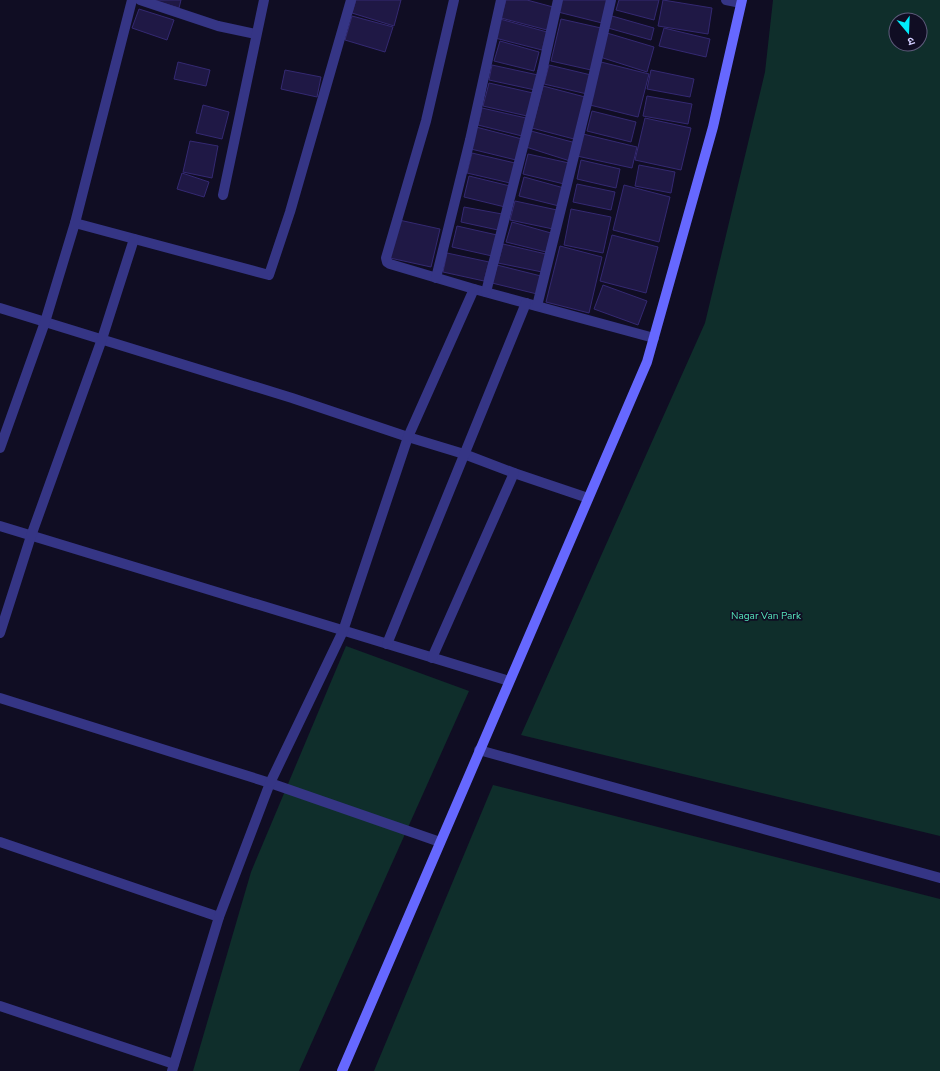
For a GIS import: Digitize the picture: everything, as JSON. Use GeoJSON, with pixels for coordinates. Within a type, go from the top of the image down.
{"type":"FeatureCollection","features":[{"type":"Feature","properties":{"kind":"street"},"geometry":{"type":"LineString","coordinates":[[0,448],[45,322],[75,223],[132,0]]}},
{"type":"Feature","properties":{"kind":"street"},"geometry":{"type":"LineString","coordinates":[[140,0],[218,26],[256,34]]}},
{"type":"Feature","properties":{"kind":"street"},"geometry":{"type":"LineString","coordinates":[[223,195],[264,0]]}},
{"type":"Feature","properties":{"kind":"street"},"geometry":{"type":"LineString","coordinates":[[75,223],[270,275],[290,212],[351,0]]}},
{"type":"Feature","properties":{"kind":"street"},"geometry":{"type":"LineString","coordinates":[[454,0],[426,121],[386,258],[387,262],[474,289],[654,338]]}},
{"type":"Feature","properties":{"kind":"street"},"geometry":{"type":"LineString","coordinates":[[436,278],[470,140],[501,0]]}},
{"type":"Feature","properties":{"kind":"street"},"geometry":{"type":"LineString","coordinates":[[486,292],[542,72],[558,0]]}},
{"type":"Feature","properties":{"kind":"street"},"geometry":{"type":"LineString","coordinates":[[537,306],[590,95],[611,0]]}},
{"type":"Feature","properties":{"kind":"street"},"geometry":{"type":"LineString","coordinates":[[342,1071],[647,362],[713,126],[741,2],[726,0]]}},
{"type":"Feature","properties":{"kind":"street"},"geometry":{"type":"LineString","coordinates":[[0,634],[31,536],[102,339],[134,239]]}},
{"type":"Feature","properties":{"kind":"street"},"geometry":{"type":"LineString","coordinates":[[0,1006],[173,1067],[219,917],[270,783],[343,631],[408,437],[474,289]]}},
{"type":"Feature","properties":{"kind":"street"},"geometry":{"type":"LineString","coordinates":[[387,644],[526,303]]}},
{"type":"Feature","properties":{"kind":"street"},"geometry":{"type":"LineString","coordinates":[[0,308],[292,398],[464,454],[588,498]]}},
{"type":"Feature","properties":{"kind":"street"},"geometry":{"type":"LineString","coordinates":[[432,658],[514,473]]}},
{"type":"Feature","properties":{"kind":"street"},"geometry":{"type":"LineString","coordinates":[[0,526],[509,681]]}},
{"type":"Feature","properties":{"kind":"street"},"geometry":{"type":"LineString","coordinates":[[0,698],[270,783],[440,842]]}},
{"type":"Feature","properties":{"kind":"street"},"geometry":{"type":"LineString","coordinates":[[479,750],[940,878]]}},
{"type":"Feature","properties":{"kind":"street"},"geometry":{"type":"LineString","coordinates":[[0,842],[219,917]]}},
{"type":"Feature","properties":{"kind":"green space","name":"Nagar Van Park"},"geometry":{"type":"Polygon","coordinates":[[[773,0],[940,0],[940,836],[521,735],[705,323],[765,72],[773,0]]]}},
{"type":"Feature","properties":{"kind":"green space"},"geometry":{"type":"Polygon","coordinates":[[[346,646],[469,691],[299,1071],[193,1071],[251,872],[346,646]]]}},
{"type":"Feature","properties":{"kind":"green space"},"geometry":{"type":"Polygon","coordinates":[[[493,785],[940,899],[940,1071],[374,1071],[493,785]]]}},
{"type":"Feature","properties":{"kind":"building"},"geometry":{"type":"Polygon","coordinates":[[[152,0],[181,0],[179,8],[152,0]]]}},
{"type":"Feature","properties":{"kind":"building"},"geometry":{"type":"Polygon","coordinates":[[[356,0],[401,0],[394,26],[352,13],[356,0]]]}},
{"type":"Feature","properties":{"kind":"building"},"geometry":{"type":"Polygon","coordinates":[[[506,0],[527,0],[553,7],[547,30],[501,18],[506,0]]]}},
{"type":"Feature","properties":{"kind":"building"},"geometry":{"type":"Polygon","coordinates":[[[561,0],[608,0],[602,23],[558,12],[561,0]]]}},
{"type":"Feature","properties":{"kind":"building"},"geometry":{"type":"Polygon","coordinates":[[[619,0],[659,0],[654,20],[616,10],[619,0]]]}},
{"type":"Feature","properties":{"kind":"building"},"geometry":{"type":"Polygon","coordinates":[[[663,0],[712,8],[708,34],[658,26],[663,0]]]}},
{"type":"Feature","properties":{"kind":"building"},"geometry":{"type":"Polygon","coordinates":[[[139,9],[174,20],[167,40],[132,28],[139,9]]]}},
{"type":"Feature","properties":{"kind":"building"},"geometry":{"type":"Polygon","coordinates":[[[352,16],[393,27],[385,52],[345,40],[352,16]]]}},
{"type":"Feature","properties":{"kind":"building"},"geometry":{"type":"Polygon","coordinates":[[[612,16],[654,28],[651,40],[608,28],[612,16]]]}},
{"type":"Feature","properties":{"kind":"building"},"geometry":{"type":"Polygon","coordinates":[[[500,19],[547,32],[542,50],[495,38],[500,19]]]}},
{"type":"Feature","properties":{"kind":"building"},"geometry":{"type":"Polygon","coordinates":[[[561,19],[601,28],[591,70],[551,61],[561,19]]]}},
{"type":"Feature","properties":{"kind":"building"},"geometry":{"type":"Polygon","coordinates":[[[664,28],[710,39],[706,57],[659,46],[664,28]]]}},
{"type":"Feature","properties":{"kind":"building"},"geometry":{"type":"Polygon","coordinates":[[[607,33],[654,47],[647,72],[600,57],[607,33]]]}},
{"type":"Feature","properties":{"kind":"building"},"geometry":{"type":"Polygon","coordinates":[[[500,41],[539,52],[534,71],[494,61],[500,41]]]}},
{"type":"Feature","properties":{"kind":"building"},"geometry":{"type":"Polygon","coordinates":[[[178,62],[210,70],[206,86],[174,79],[178,62]]]}},
{"type":"Feature","properties":{"kind":"building"},"geometry":{"type":"Polygon","coordinates":[[[601,62],[649,74],[638,117],[590,105],[601,62]]]}},
{"type":"Feature","properties":{"kind":"building"},"geometry":{"type":"Polygon","coordinates":[[[492,65],[538,75],[535,90],[489,80],[492,65]]]}},
{"type":"Feature","properties":{"kind":"building"},"geometry":{"type":"Polygon","coordinates":[[[549,65],[591,75],[587,94],[544,84],[549,65]]]}},
{"type":"Feature","properties":{"kind":"building"},"geometry":{"type":"Polygon","coordinates":[[[285,70],[321,77],[317,97],[281,89],[285,70]]]}},
{"type":"Feature","properties":{"kind":"building"},"geometry":{"type":"Polygon","coordinates":[[[651,70],[694,79],[690,97],[647,89],[651,70]]]}},
{"type":"Feature","properties":{"kind":"building"},"geometry":{"type":"Polygon","coordinates":[[[489,83],[533,93],[527,116],[483,106],[489,83]]]}},
{"type":"Feature","properties":{"kind":"building"},"geometry":{"type":"Polygon","coordinates":[[[543,86],[585,97],[574,139],[532,128],[543,86]]]}},
{"type":"Feature","properties":{"kind":"building"},"geometry":{"type":"Polygon","coordinates":[[[647,96],[692,104],[688,124],[643,116],[647,96]]]}},
{"type":"Feature","properties":{"kind":"building"},"geometry":{"type":"Polygon","coordinates":[[[203,105],[229,112],[222,139],[196,133],[203,105]]]}},
{"type":"Feature","properties":{"kind":"building"},"geometry":{"type":"Polygon","coordinates":[[[482,108],[526,118],[522,136],[478,125],[482,108]]]}},
{"type":"Feature","properties":{"kind":"building"},"geometry":{"type":"Polygon","coordinates":[[[592,111],[636,122],[631,142],[587,131],[592,111]]]}},
{"type":"Feature","properties":{"kind":"building"},"geometry":{"type":"Polygon","coordinates":[[[645,118],[691,128],[681,170],[635,160],[645,118]]]}},
{"type":"Feature","properties":{"kind":"building"},"geometry":{"type":"Polygon","coordinates":[[[476,127],[522,139],[516,160],[471,149],[476,127]]]}},
{"type":"Feature","properties":{"kind":"building"},"geometry":{"type":"Polygon","coordinates":[[[531,131],[576,143],[570,161],[526,147],[531,131]]]}},
{"type":"Feature","properties":{"kind":"building"},"geometry":{"type":"Polygon","coordinates":[[[583,134],[637,147],[632,168],[577,156],[583,134]]]}},
{"type":"Feature","properties":{"kind":"building"},"geometry":{"type":"Polygon","coordinates":[[[190,141],[218,146],[212,178],[183,172],[190,141]]]}},
{"type":"Feature","properties":{"kind":"building"},"geometry":{"type":"Polygon","coordinates":[[[472,153],[515,163],[510,183],[467,173],[472,153]]]}},
{"type":"Feature","properties":{"kind":"building"},"geometry":{"type":"Polygon","coordinates":[[[528,154],[569,163],[564,184],[523,174],[528,154]]]}},
{"type":"Feature","properties":{"kind":"building"},"geometry":{"type":"Polygon","coordinates":[[[581,160],[620,169],[616,188],[577,179],[581,160]]]}},
{"type":"Feature","properties":{"kind":"building"},"geometry":{"type":"Polygon","coordinates":[[[639,165],[675,172],[671,193],[635,186],[639,165]]]}},
{"type":"Feature","properties":{"kind":"building"},"geometry":{"type":"Polygon","coordinates":[[[182,173],[209,182],[204,197],[177,189],[182,173]]]}},
{"type":"Feature","properties":{"kind":"building"},"geometry":{"type":"Polygon","coordinates":[[[469,176],[510,186],[505,207],[464,197],[469,176]]]}},
{"type":"Feature","properties":{"kind":"building"},"geometry":{"type":"Polygon","coordinates":[[[524,177],[564,188],[559,206],[519,196],[524,177]]]}},
{"type":"Feature","properties":{"kind":"building"},"geometry":{"type":"Polygon","coordinates":[[[577,184],[615,192],[611,210],[573,202],[577,184]]]}},
{"type":"Feature","properties":{"kind":"building"},"geometry":{"type":"Polygon","coordinates":[[[624,185],[670,197],[659,242],[613,230],[624,185]]]}},
{"type":"Feature","properties":{"kind":"building"},"geometry":{"type":"Polygon","coordinates":[[[515,201],[557,210],[553,229],[510,220],[515,201]]]}},
{"type":"Feature","properties":{"kind":"building"},"geometry":{"type":"Polygon","coordinates":[[[464,207],[502,214],[498,230],[461,222],[464,207]]]}},
{"type":"Feature","properties":{"kind":"building"},"geometry":{"type":"Polygon","coordinates":[[[571,209],[611,217],[603,253],[564,245],[571,209]]]}},
{"type":"Feature","properties":{"kind":"building"},"geometry":{"type":"Polygon","coordinates":[[[399,220],[440,229],[431,267],[390,258],[399,220]]]}},
{"type":"Feature","properties":{"kind":"building"},"geometry":{"type":"Polygon","coordinates":[[[512,222],[551,233],[546,252],[506,242],[512,222]]]}},
{"type":"Feature","properties":{"kind":"building"},"geometry":{"type":"Polygon","coordinates":[[[457,226],[497,235],[492,256],[452,247],[457,226]]]}},
{"type":"Feature","properties":{"kind":"building"},"geometry":{"type":"Polygon","coordinates":[[[612,235],[658,247],[646,293],[600,281],[612,235]]]}},
{"type":"Feature","properties":{"kind":"building"},"geometry":{"type":"Polygon","coordinates":[[[503,244],[546,254],[542,272],[498,263],[503,244]]]}},
{"type":"Feature","properties":{"kind":"building"},"geometry":{"type":"Polygon","coordinates":[[[560,246],[602,257],[589,313],[546,302],[560,246]]]}},
{"type":"Feature","properties":{"kind":"building"},"geometry":{"type":"Polygon","coordinates":[[[447,253],[489,262],[484,281],[443,272],[447,253]]]}},
{"type":"Feature","properties":{"kind":"building"},"geometry":{"type":"Polygon","coordinates":[[[497,265],[541,276],[537,294],[492,283],[497,265]]]}},
{"type":"Feature","properties":{"kind":"building"},"geometry":{"type":"Polygon","coordinates":[[[603,285],[647,301],[638,325],[594,309],[603,285]]]}}]}
